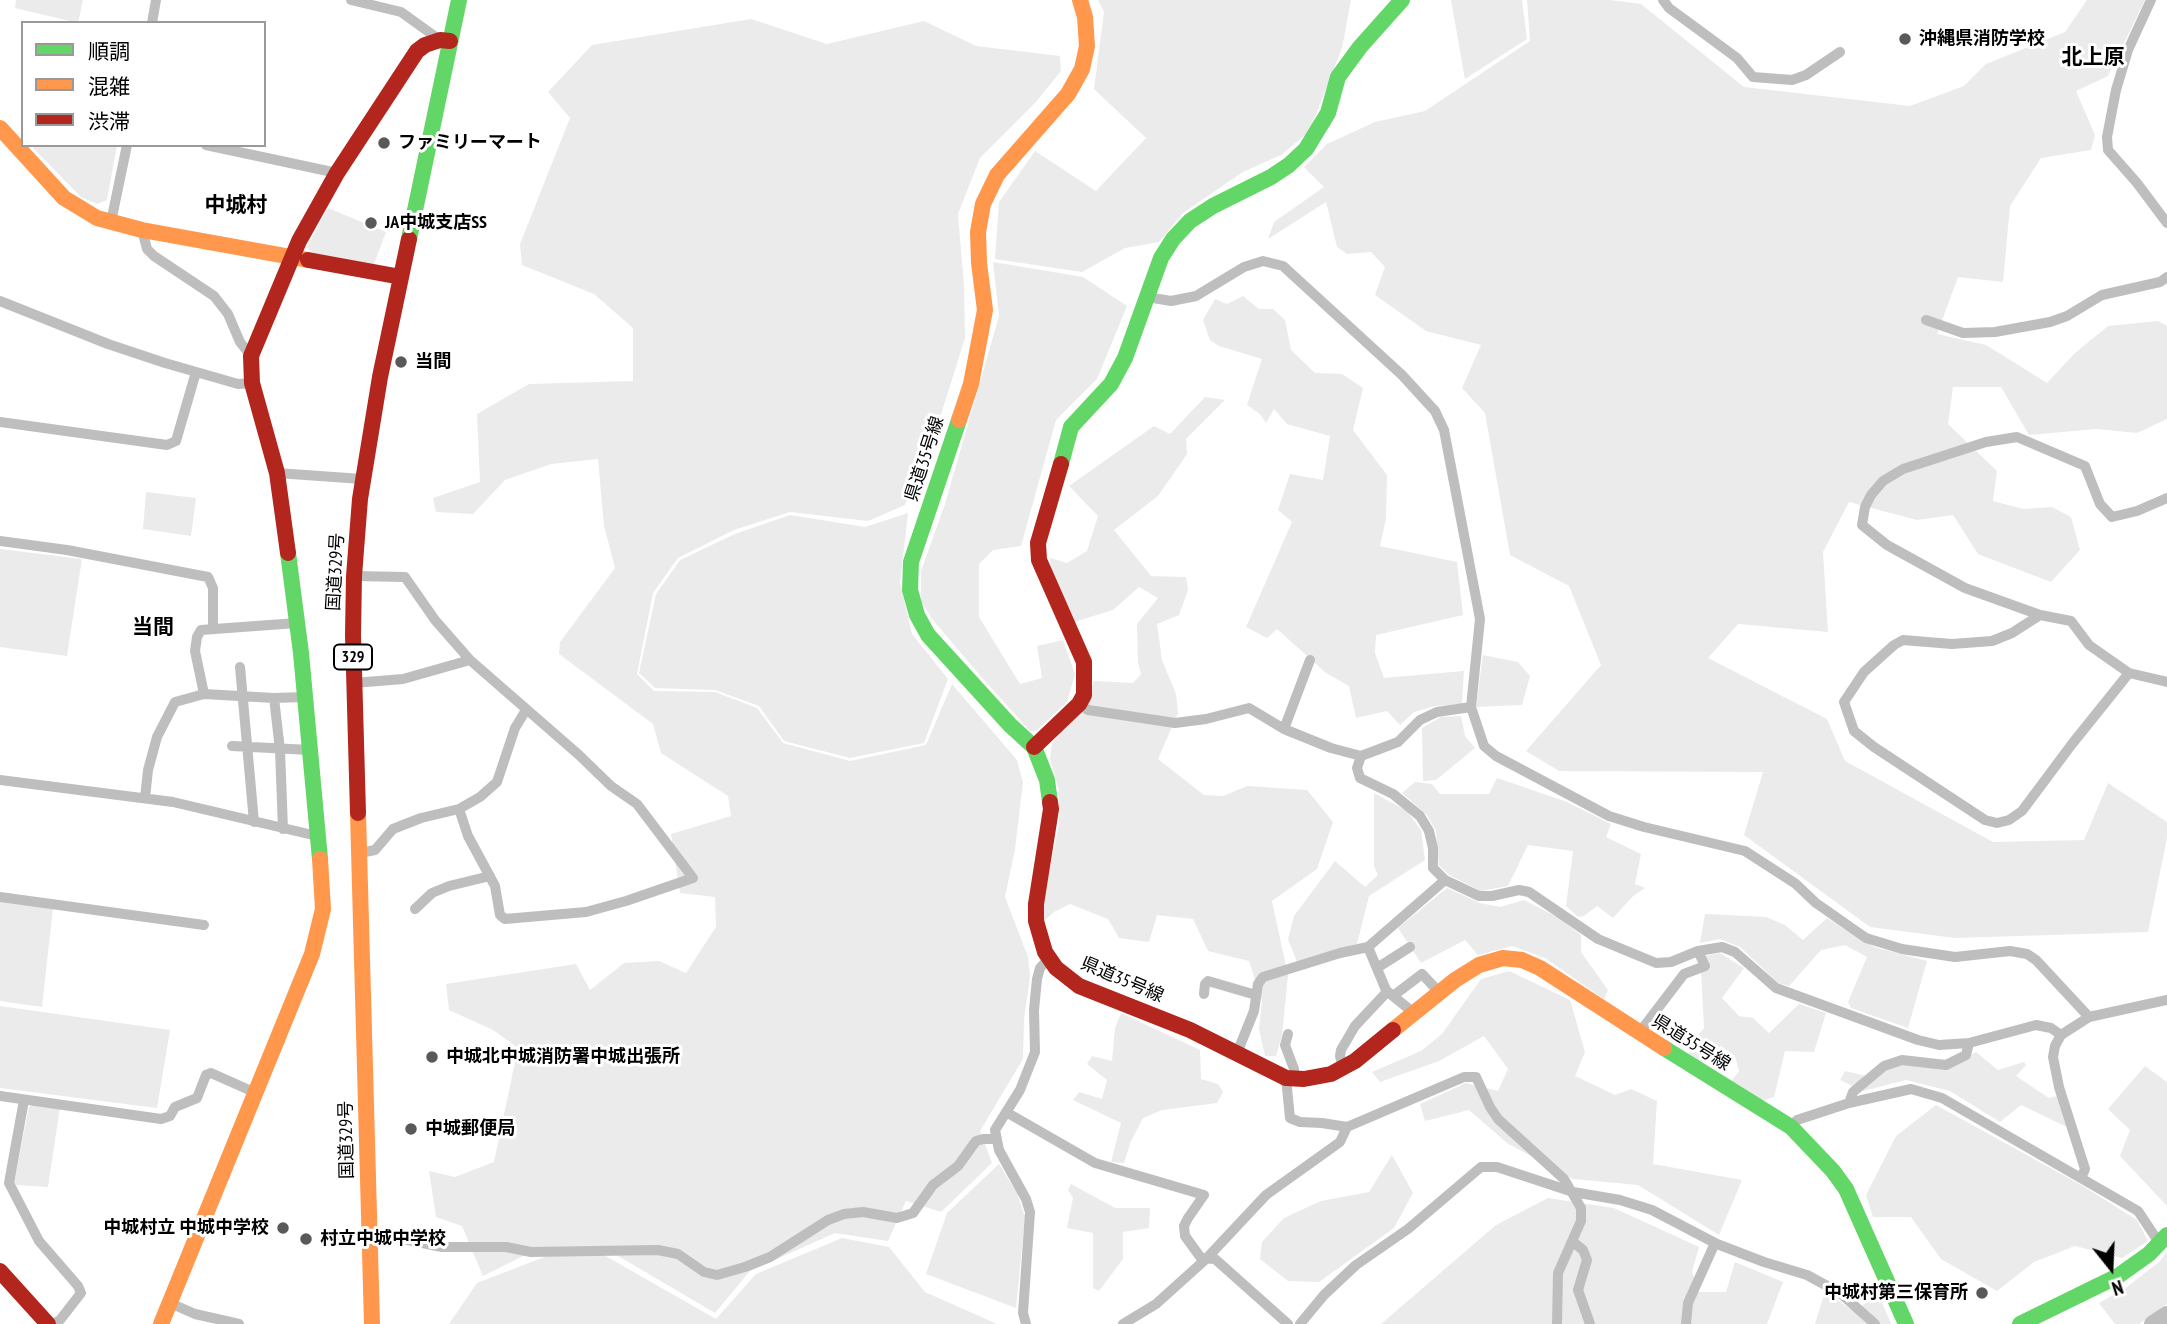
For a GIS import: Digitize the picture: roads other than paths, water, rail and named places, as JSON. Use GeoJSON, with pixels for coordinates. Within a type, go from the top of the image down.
{"type":"FeatureCollection","features":[{"type":"Feature","properties":{"kind":"main road","name":"国道329号"},"geometry":{"type":"LineString","coordinates":[[372,1324],[354,683],[354,576],[362,479],[445,40],[458,0]]}},
{"type":"Feature","properties":{"kind":"main road","name":"県道35号線"},"geometry":{"type":"LineString","coordinates":[[1080,0],[1085,17],[1087,46],[1082,69],[1068,94],[997,175],[983,204],[978,232],[985,310],[982,335],[971,384],[911,562],[910,590],[916,615],[928,635],[1010,725],[1034,747],[1047,780],[1051,809],[1036,904],[1036,921],[1040,939],[1049,958],[1056,968],[1079,986],[1190,1030],[1290,1078],[1317,1078],[1343,1068],[1455,980],[1490,961],[1503,958],[1522,960],[1539,968],[1791,1128],[1833,1171],[1846,1189],[1906,1324]]}},
{"type":"Feature","properties":{"kind":"main road"},"geometry":{"type":"LineString","coordinates":[[1034,747],[1079,704],[1084,695],[1084,662],[1043,572],[1038,543],[1071,427],[1111,384],[1125,358],[1161,258],[1173,239],[1190,221],[1213,206],[1271,177],[1306,149],[1328,113],[1338,77],[1360,47],[1402,0]]}},
{"type":"Feature","properties":{"kind":"main road"},"geometry":{"type":"LineString","coordinates":[[161,1324],[312,954],[323,909],[297,623],[277,473],[252,383],[251,356],[292,257],[312,215],[337,173],[417,51],[425,45],[445,40]]}},
{"type":"Feature","properties":{"kind":"main road"},"geometry":{"type":"LineString","coordinates":[[0,128],[64,198],[85,212],[111,222],[401,277]]}},
{"type":"Feature","properties":{"kind":"main road"},"geometry":{"type":"LineString","coordinates":[[2020,1324],[2118,1276],[2137,1264],[2163,1240]]}},
{"type":"Feature","properties":{"kind":"main road"},"geometry":{"type":"LineString","coordinates":[[0,1271],[48,1324]]}},
{"type":"Feature","properties":{"kind":"street"},"geometry":{"type":"LineString","coordinates":[[152,21],[156,0]]}},
{"type":"Feature","properties":{"kind":"street"},"geometry":{"type":"LineString","coordinates":[[351,0],[401,12],[445,40]]}},
{"type":"Feature","properties":{"kind":"street"},"geometry":{"type":"LineString","coordinates":[[1663,0],[1669,8],[1737,58],[1753,77],[1792,80],[1806,75],[1840,52]]}},
{"type":"Feature","properties":{"kind":"street"},"geometry":{"type":"LineString","coordinates":[[2151,0],[2128,50],[2116,90],[2108,127],[2108,150],[2167,223]]}},
{"type":"Feature","properties":{"kind":"street"},"geometry":{"type":"LineString","coordinates":[[111,222],[127,147]]}},
{"type":"Feature","properties":{"kind":"street"},"geometry":{"type":"LineString","coordinates":[[215,147],[337,173]]}},
{"type":"Feature","properties":{"kind":"street"},"geometry":{"type":"LineString","coordinates":[[142,230],[147,249],[154,256],[214,296],[228,314],[240,342],[251,356]]}},
{"type":"Feature","properties":{"kind":"street"},"geometry":{"type":"LineString","coordinates":[[1147,297],[1171,300],[1196,296],[1244,267],[1263,261],[1283,266],[1402,375],[1435,411],[1444,430],[1480,619],[1471,707],[1484,746],[1496,756],[1609,816],[1745,851],[1796,884],[1816,903],[1866,937],[1902,949],[1955,957],[2010,951],[2027,954],[2036,960],[2089,1017]]}},
{"type":"Feature","properties":{"kind":"street"},"geometry":{"type":"LineString","coordinates":[[1926,320],[1964,333],[1995,332],[2067,316],[2102,295],[2160,282],[2167,277]]}},
{"type":"Feature","properties":{"kind":"street"},"geometry":{"type":"LineString","coordinates":[[0,301],[108,344],[238,384],[252,383]]}},
{"type":"Feature","properties":{"kind":"street"},"geometry":{"type":"LineString","coordinates":[[0,422],[167,444],[176,442],[196,372]]}},
{"type":"Feature","properties":{"kind":"street"},"geometry":{"type":"LineString","coordinates":[[2167,498],[2137,512],[2112,517],[2100,504],[2085,466],[2017,438],[1986,442],[1903,469],[1883,481],[1871,495],[1865,507],[1862,525],[1887,545],[1965,587],[2040,615],[2071,621],[2089,646],[2129,673],[2167,682]]}},
{"type":"Feature","properties":{"kind":"street"},"geometry":{"type":"LineString","coordinates":[[277,473],[362,479]]}},
{"type":"Feature","properties":{"kind":"street"},"geometry":{"type":"LineString","coordinates":[[0,541],[67,550],[208,577],[213,588],[213,628]]}},
{"type":"Feature","properties":{"kind":"street"},"geometry":{"type":"LineString","coordinates":[[354,576],[393,575],[405,578],[435,620],[470,660],[611,786],[637,804],[693,878],[586,912],[505,919],[500,915],[495,886],[468,836],[459,809]]}},
{"type":"Feature","properties":{"kind":"street"},"geometry":{"type":"LineString","coordinates":[[2040,615],[2012,633],[1977,644],[1903,640],[1894,645],[1864,672],[1844,702],[1854,731],[1985,820],[1997,823],[2010,820],[2022,811],[2129,673]]}},
{"type":"Feature","properties":{"kind":"street"},"geometry":{"type":"LineString","coordinates":[[204,694],[195,651],[197,636],[201,630],[297,623]]}},
{"type":"Feature","properties":{"kind":"street"},"geometry":{"type":"LineString","coordinates":[[354,683],[403,679],[470,660]]}},
{"type":"Feature","properties":{"kind":"street"},"geometry":{"type":"LineString","coordinates":[[1284,729],[1310,660]]}},
{"type":"Feature","properties":{"kind":"street"},"geometry":{"type":"LineString","coordinates":[[240,667],[254,822]]}},
{"type":"Feature","properties":{"kind":"street"},"geometry":{"type":"LineString","coordinates":[[145,798],[157,737],[175,702],[204,694],[305,697]]}},
{"type":"Feature","properties":{"kind":"street"},"geometry":{"type":"LineString","coordinates":[[274,698],[280,750],[283,829]]}},
{"type":"Feature","properties":{"kind":"street"},"geometry":{"type":"LineString","coordinates":[[1079,704],[1088,710],[1175,723],[1206,719],[1249,708],[1284,729],[1331,748],[1361,756],[1398,741],[1420,720],[1437,712],[1471,707]]}},
{"type":"Feature","properties":{"kind":"street"},"geometry":{"type":"LineString","coordinates":[[360,853],[375,850],[393,829],[421,818],[459,809],[480,797],[497,782],[515,728],[526,710]]}},
{"type":"Feature","properties":{"kind":"street"},"geometry":{"type":"LineString","coordinates":[[232,746],[310,750]]}},
{"type":"Feature","properties":{"kind":"street"},"geometry":{"type":"LineString","coordinates":[[1361,756],[1357,768],[1360,778],[1393,793],[1420,816],[1429,831],[1433,848],[1433,868],[1445,880],[1479,896],[1519,890],[1529,892],[1598,939],[1656,963],[1671,962],[1698,951],[1722,947],[1735,952],[1776,988],[1918,1040],[1939,1045],[1969,1043],[2036,1025],[2052,1028],[2060,1035]]}},
{"type":"Feature","properties":{"kind":"street"},"geometry":{"type":"LineString","coordinates":[[0,780],[173,802],[317,836]]}},
{"type":"Feature","properties":{"kind":"street"},"geometry":{"type":"LineString","coordinates":[[415,909],[432,894],[449,886],[490,876]]}},
{"type":"Feature","properties":{"kind":"street"},"geometry":{"type":"LineString","coordinates":[[1237,1053],[1254,1011],[1258,984],[1263,977],[1368,947],[1445,880]]}},
{"type":"Feature","properties":{"kind":"street"},"geometry":{"type":"LineString","coordinates":[[0,897],[204,925]]}},
{"type":"Feature","properties":{"kind":"street"},"geometry":{"type":"LineString","coordinates":[[1368,947],[1390,993],[1414,1013]]}},
{"type":"Feature","properties":{"kind":"street"},"geometry":{"type":"LineString","coordinates":[[1377,968],[1410,947]]}},
{"type":"Feature","properties":{"kind":"street"},"geometry":{"type":"LineString","coordinates":[[1639,1033],[1684,974],[1704,966],[1698,951]]}},
{"type":"Feature","properties":{"kind":"street"},"geometry":{"type":"LineString","coordinates":[[1026,1324],[1023,1312],[1030,1212],[995,1139],[995,1130],[1020,1090],[1035,1052],[1034,1010],[1037,979],[1040,968],[1049,958]]}},
{"type":"Feature","properties":{"kind":"street"},"geometry":{"type":"LineString","coordinates":[[1343,1068],[1339,1056],[1341,1050],[1355,1026],[1385,994],[1422,974],[1439,992]]}},
{"type":"Feature","properties":{"kind":"street"},"geometry":{"type":"LineString","coordinates":[[1204,994],[1208,981],[1256,995]]}},
{"type":"Feature","properties":{"kind":"street"},"geometry":{"type":"LineString","coordinates":[[2081,1176],[2085,1169],[2054,1067],[2055,1046],[2060,1035],[2089,1017],[2167,1000]]}},
{"type":"Feature","properties":{"kind":"street"},"geometry":{"type":"LineString","coordinates":[[1288,1034],[1285,1045],[1294,1069],[1290,1078],[1290,1118],[1300,1122],[1347,1127],[1464,1077],[1476,1077],[1490,1107],[1499,1119],[1564,1179],[1581,1208],[1581,1221],[1558,1273],[1557,1324]]}},
{"type":"Feature","properties":{"kind":"street"},"geometry":{"type":"LineString","coordinates":[[1849,1103],[1853,1093],[1884,1066],[1902,1060],[1946,1065],[1966,1055],[1969,1043]]}},
{"type":"Feature","properties":{"kind":"street"},"geometry":{"type":"LineString","coordinates":[[0,1096],[161,1119],[170,1116],[175,1107],[197,1098],[206,1076],[211,1073],[256,1093]]}},
{"type":"Feature","properties":{"kind":"street"},"geometry":{"type":"LineString","coordinates":[[1791,1128],[1797,1120],[1849,1103],[1911,1089],[1942,1098],[2138,1210],[2163,1240]]}},
{"type":"Feature","properties":{"kind":"street"},"geometry":{"type":"LineString","coordinates":[[24,1100],[9,1183],[39,1241],[81,1293],[54,1324]]}},
{"type":"Feature","properties":{"kind":"street"},"geometry":{"type":"LineString","coordinates":[[1006,1112],[1095,1163],[1204,1195],[1184,1227],[1185,1236],[1201,1258],[1214,1259],[1288,1324]]}},
{"type":"Feature","properties":{"kind":"street"},"geometry":{"type":"LineString","coordinates":[[1123,1324],[1156,1304],[1206,1259],[1266,1195],[1340,1142],[1347,1127]]}},
{"type":"Feature","properties":{"kind":"street"},"geometry":{"type":"LineString","coordinates":[[369,1232],[442,1248],[506,1247],[531,1252],[657,1250],[678,1254],[705,1272],[717,1275],[745,1268],[769,1257],[828,1220],[845,1214],[863,1212],[897,1218],[913,1213],[933,1185],[958,1166],[976,1141],[995,1139]]}},
{"type":"Feature","properties":{"kind":"street"},"geometry":{"type":"LineString","coordinates":[[1300,1324],[1324,1295],[1356,1265],[1408,1229],[1481,1167],[1497,1167],[1573,1192],[1620,1200],[1652,1210],[1715,1243],[1807,1275],[1840,1293],[1875,1324]]}},
{"type":"Feature","properties":{"kind":"street"},"geometry":{"type":"LineString","coordinates":[[1573,1242],[1583,1250],[1587,1260],[1578,1290],[1590,1324]]}},
{"type":"Feature","properties":{"kind":"street"},"geometry":{"type":"LineString","coordinates":[[1686,1324],[1688,1303],[1715,1243]]}},
{"type":"Feature","properties":{"kind":"street"},"geometry":{"type":"LineString","coordinates":[[170,1303],[195,1314],[239,1324]]}},
{"type":"Feature","properties":{"kind":"street"},"geometry":{"type":"LineString","coordinates":[[365,1324],[372,1324]]}},
{"type":"Feature","properties":{"kind":"waterway"},"geometry":{"type":"LineString","coordinates":[[2153,1324],[2167,1315]]}},
{"type":"Feature","properties":{"kind":"place","name":"沖縄県消防学校"},"geometry":{"type":"Point","coordinates":[1905,39]}},
{"type":"Feature","properties":{"kind":"place","name":"ファミリーマート"},"geometry":{"type":"Point","coordinates":[384,143]}},
{"type":"Feature","properties":{"kind":"place","name":"JA中城支店SS"},"geometry":{"type":"Point","coordinates":[371,223]}},
{"type":"Feature","properties":{"kind":"place","name":"当間"},"geometry":{"type":"Point","coordinates":[401,362]}},
{"type":"Feature","properties":{"kind":"place","name":"中城北中城消防署中城出張所"},"geometry":{"type":"Point","coordinates":[432,1057]}},
{"type":"Feature","properties":{"kind":"place","name":"中城郵便局"},"geometry":{"type":"Point","coordinates":[411,1129]}},
{"type":"Feature","properties":{"kind":"place","name":"中城村立 中城中学校"},"geometry":{"type":"Point","coordinates":[283,1228]}},
{"type":"Feature","properties":{"kind":"place","name":"村立中城中学校"},"geometry":{"type":"Point","coordinates":[306,1239]}},
{"type":"Feature","properties":{"kind":"place","name":"中城村第三保育所"},"geometry":{"type":"Point","coordinates":[1982,1293]}},
{"type":"Feature","properties":{"kind":"district","name":"北上原"},"geometry":{"type":"Point","coordinates":[2093,58]}},
{"type":"Feature","properties":{"kind":"district","name":"中城村"},"geometry":{"type":"Point","coordinates":[236,206]}},
{"type":"Feature","properties":{"kind":"district","name":"当間"},"geometry":{"type":"Point","coordinates":[153,628]}}]}
